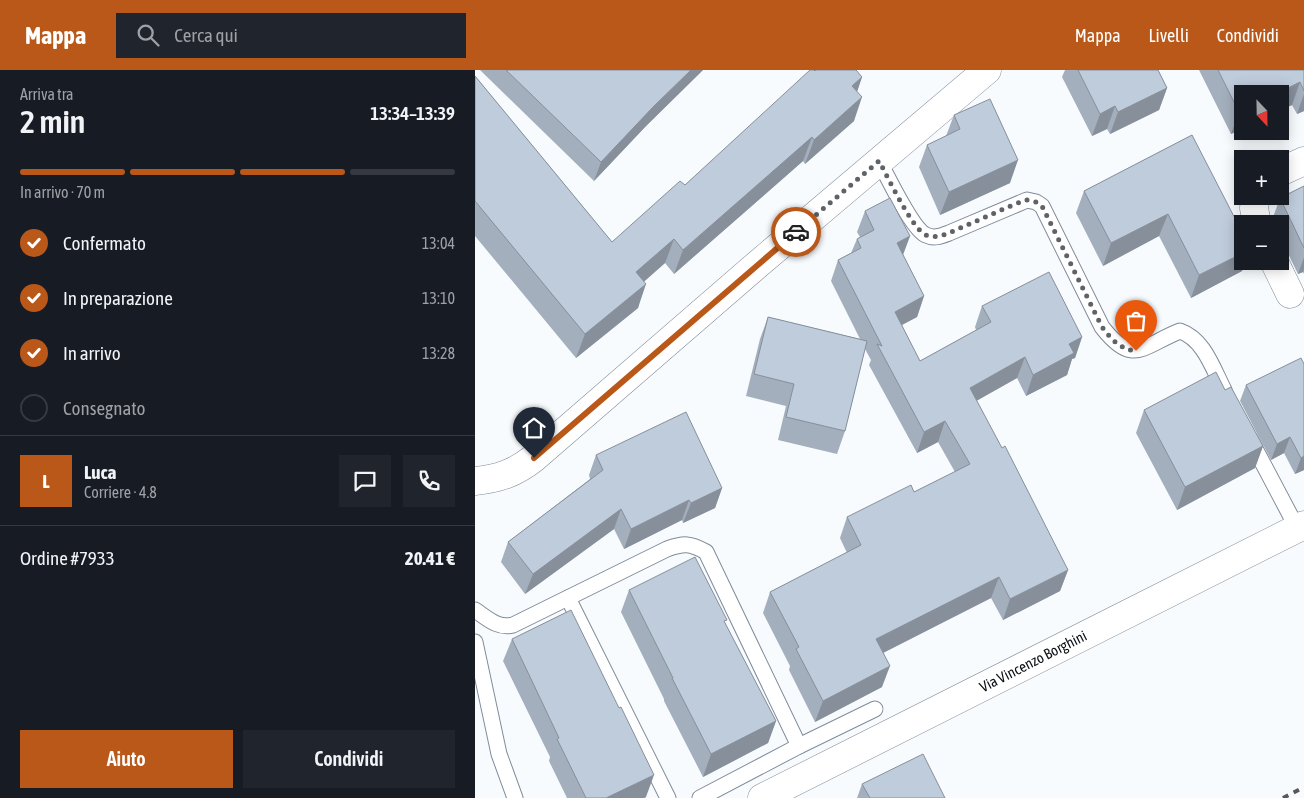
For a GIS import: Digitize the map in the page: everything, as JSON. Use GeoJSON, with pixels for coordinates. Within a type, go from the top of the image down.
{"type":"FeatureCollection","features":[{"type":"Feature","properties":{"kind":"street"},"geometry":{"type":"LineString","coordinates":[[475,481],[504,476],[524,466],[534,458],[758,264],[987,70]]}},
{"type":"Feature","properties":{"kind":"street"},"geometry":{"type":"LineString","coordinates":[[1289,168],[1304,161]]}},
{"type":"Feature","properties":{"kind":"street"},"geometry":{"type":"LineString","coordinates":[[1279,270],[1290,294]]}},
{"type":"Feature","properties":{"kind":"street","name":"Via Vincenzo Borghini"},"geometry":{"type":"LineString","coordinates":[[761,798],[1300,526]]}},
{"type":"Feature","properties":{"kind":"lane"},"geometry":{"type":"LineString","coordinates":[[879,161],[913,222],[921,232],[928,236],[937,237],[949,233],[1027,200],[1042,206],[1102,327],[1113,341],[1125,350],[1136,351],[1180,331],[1189,334],[1199,343],[1232,404]]}},
{"type":"Feature","properties":{"kind":"lane"},"geometry":{"type":"LineString","coordinates":[[1241,422],[1300,526]]}},
{"type":"Feature","properties":{"kind":"lane"},"geometry":{"type":"LineString","coordinates":[[475,610],[497,625],[513,626],[667,549],[681,544],[693,545],[705,552],[799,746]]}},
{"type":"Feature","properties":{"kind":"lane"},"geometry":{"type":"LineString","coordinates":[[568,598],[668,798]]}},
{"type":"Feature","properties":{"kind":"lane"},"geometry":{"type":"LineString","coordinates":[[475,642],[499,754],[515,798]]}},
{"type":"Feature","properties":{"kind":"lane"},"geometry":{"type":"LineString","coordinates":[[700,798],[799,746],[875,710]]}},
{"type":"Feature","properties":{"kind":"building"},"geometry":{"type":"Polygon","coordinates":[[[506,70],[691,70],[601,162],[506,70]]]}},
{"type":"Feature","properties":{"kind":"building"},"geometry":{"type":"Polygon","coordinates":[[[810,70],[856,70],[862,77],[852,86],[862,97],[814,140],[812,137],[683,250],[674,239],[636,272],[646,284],[585,334],[475,201],[475,76],[612,242],[680,181],[685,185],[810,70]]]}},
{"type":"Feature","properties":{"kind":"building"},"geometry":{"type":"Polygon","coordinates":[[[1078,70],[1158,70],[1167,88],[1118,112],[1115,106],[1100,114],[1078,70]]]}},
{"type":"Feature","properties":{"kind":"building"},"geometry":{"type":"Polygon","coordinates":[[[1218,70],[1304,70],[1304,91],[1300,82],[1289,88],[1289,85],[1234,85],[1234,102],[1218,70]]]}},
{"type":"Feature","properties":{"kind":"building"},"geometry":{"type":"Polygon","coordinates":[[[990,99],[1018,160],[949,192],[927,145],[960,129],[954,115],[990,99]]]}},
{"type":"Feature","properties":{"kind":"building"},"geometry":{"type":"Polygon","coordinates":[[[1192,135],[1234,217],[1234,258],[1199,275],[1168,214],[1111,243],[1084,191],[1192,135]]]}},
{"type":"Feature","properties":{"kind":"building"},"geometry":{"type":"Polygon","coordinates":[[[1304,186],[1304,248],[1283,205],[1289,205],[1289,194],[1304,186]]]}},
{"type":"Feature","properties":{"kind":"building"},"geometry":{"type":"Polygon","coordinates":[[[890,198],[910,236],[897,243],[924,296],[895,312],[920,361],[991,322],[982,306],[1049,272],[1082,337],[1069,344],[1074,353],[1033,375],[1025,357],[970,388],[1002,448],[1005,446],[1068,570],[1010,599],[999,577],[876,639],[890,666],[823,701],[796,649],[799,647],[770,592],[861,545],[847,517],[911,485],[914,492],[970,464],[945,421],[924,432],[877,344],[882,346],[838,260],[861,248],[857,239],[874,230],[865,211],[890,198]]]}},
{"type":"Feature","properties":{"kind":"building"},"geometry":{"type":"Polygon","coordinates":[[[768,317],[867,341],[845,431],[786,417],[794,384],[754,374],[768,317]]]}},
{"type":"Feature","properties":{"kind":"building"},"geometry":{"type":"Polygon","coordinates":[[[1301,358],[1304,364],[1304,456],[1301,458],[1290,437],[1277,444],[1246,385],[1301,358]]]}},
{"type":"Feature","properties":{"kind":"building"},"geometry":{"type":"Polygon","coordinates":[[[1216,372],[1225,390],[1231,387],[1263,446],[1185,487],[1144,410],[1216,372]]]}},
{"type":"Feature","properties":{"kind":"building"},"geometry":{"type":"Polygon","coordinates":[[[686,412],[722,488],[691,503],[689,500],[631,529],[621,509],[533,574],[508,542],[603,470],[596,455],[686,412]]]}},
{"type":"Feature","properties":{"kind":"building"},"geometry":{"type":"Polygon","coordinates":[[[695,557],[727,620],[724,621],[776,721],[711,754],[629,590],[695,557]]]}},
{"type":"Feature","properties":{"kind":"building"},"geometry":{"type":"Polygon","coordinates":[[[571,610],[654,775],[606,798],[586,798],[512,639],[571,610]]]}},
{"type":"Feature","properties":{"kind":"building"},"geometry":{"type":"Polygon","coordinates":[[[923,754],[945,798],[870,798],[862,784],[923,754]]]}},
{"type":"Feature","properties":{"kind":"railway"},"geometry":{"type":"LineString","coordinates":[[1283,798],[1304,787]]}},
{"type":"Feature","properties":{"kind":"way so far"},"geometry":{"type":"LineString","coordinates":[[796,232],[879,161],[913,222],[921,232],[928,236],[937,237],[949,233],[1027,200],[1036,202],[1042,206],[1102,327],[1113,341],[1125,350],[1136,351]]}},
{"type":"Feature","properties":{"kind":"route"},"geometry":{"type":"LineString","coordinates":[[534,458],[796,232]]}}]}
